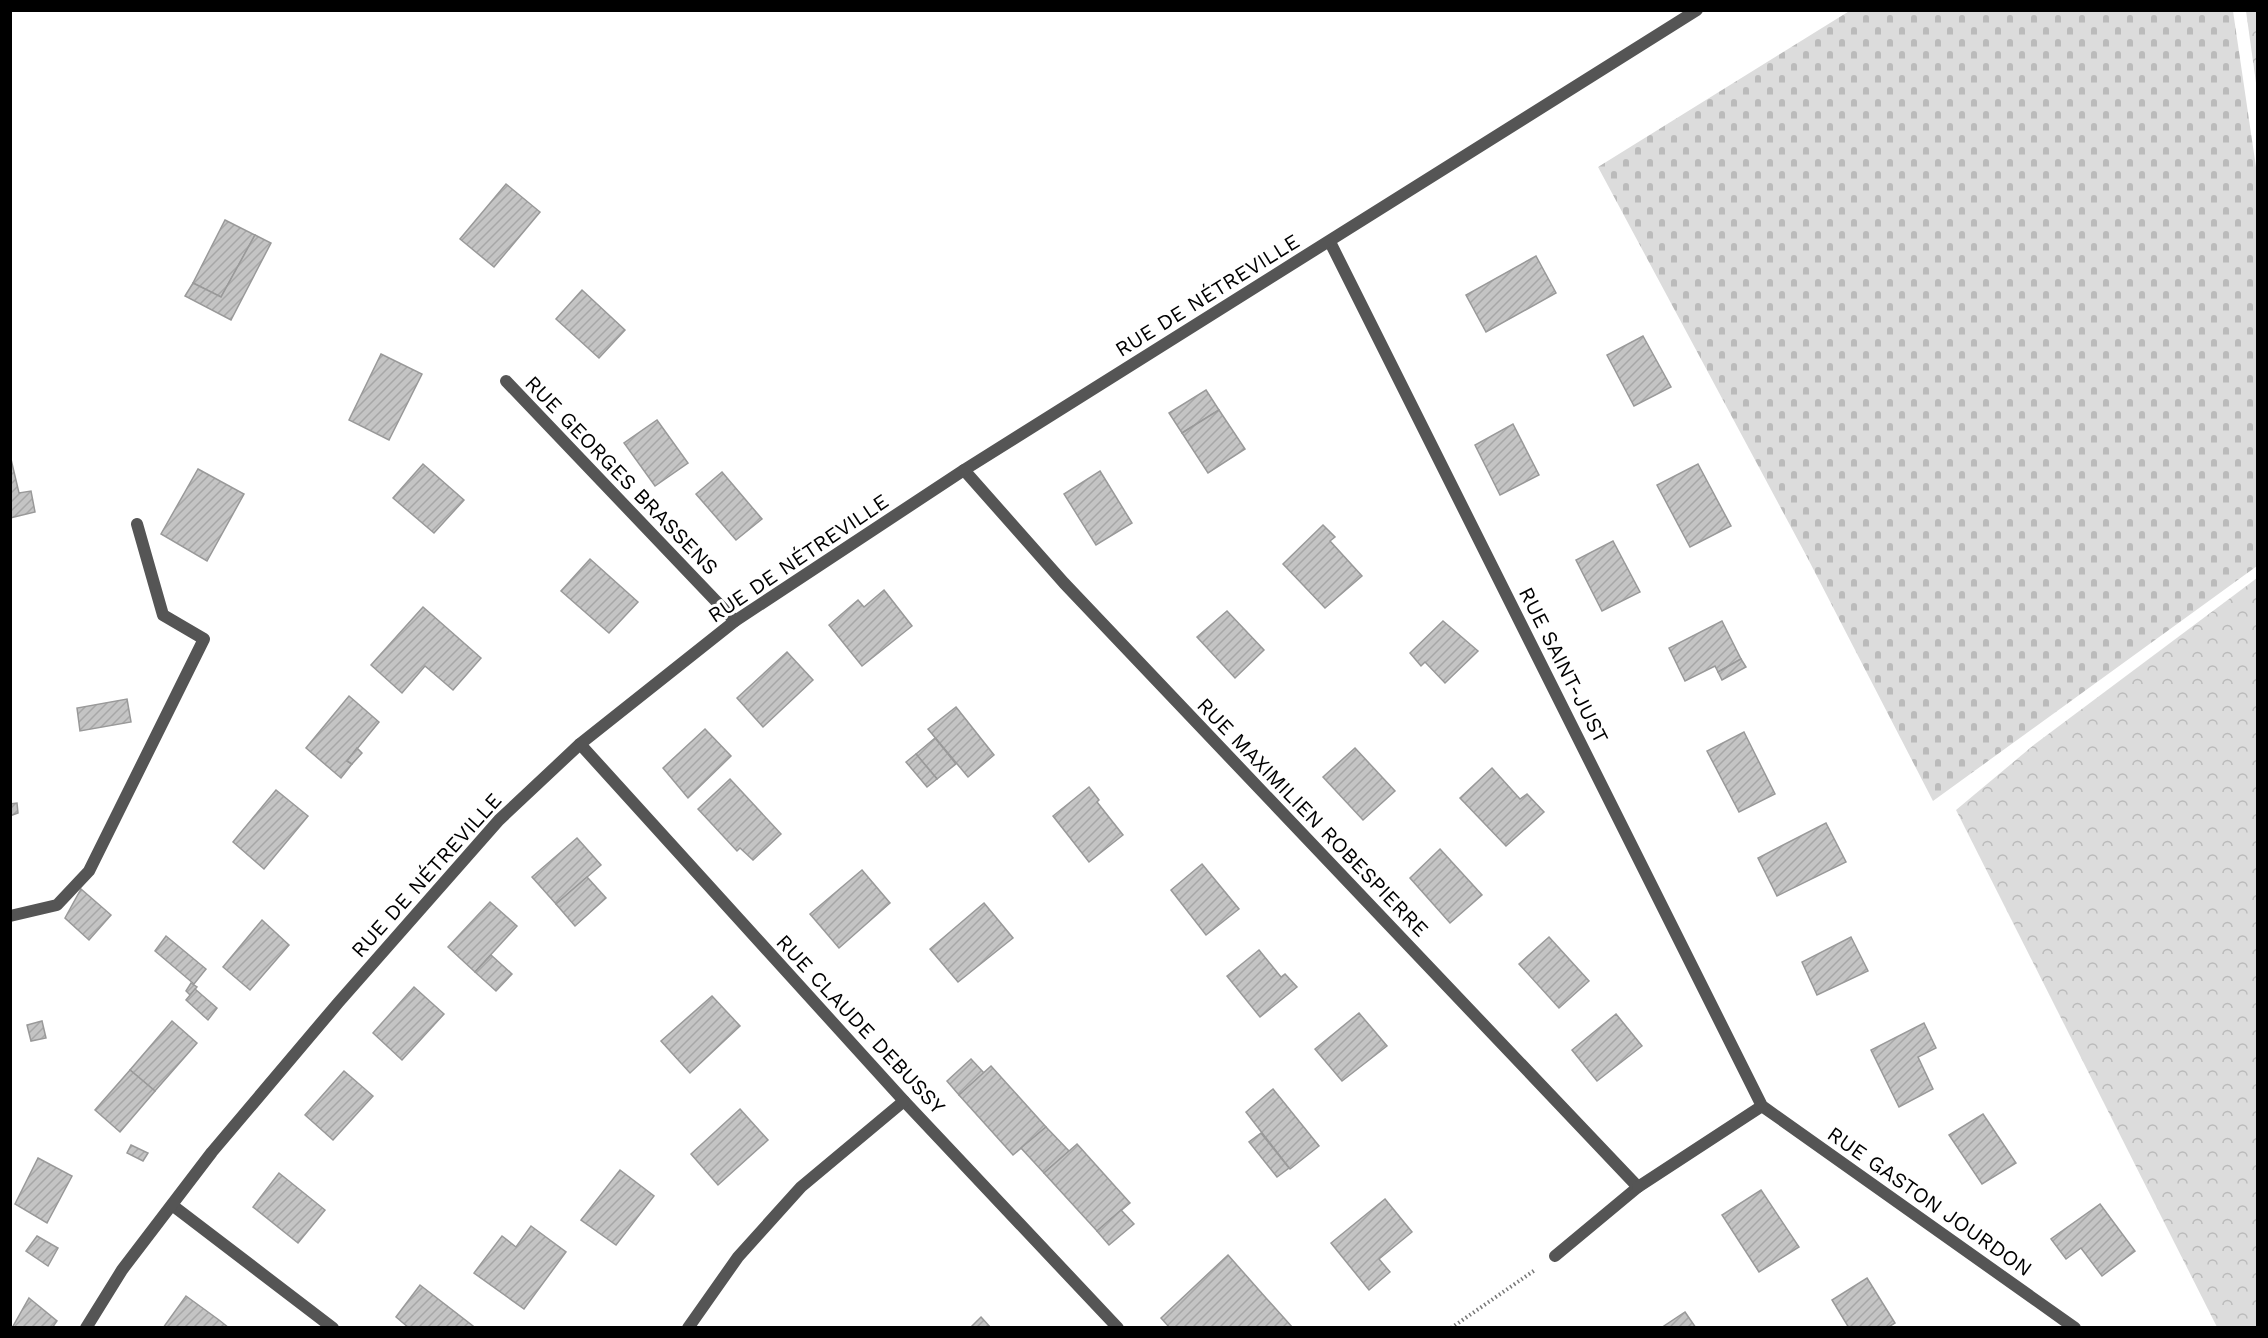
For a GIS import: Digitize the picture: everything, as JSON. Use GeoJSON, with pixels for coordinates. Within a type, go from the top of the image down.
{"type":"FeatureCollection","features":[{"type":"Feature","properties":{"kind":"street","name":"RUE DE NÉTREVILLE"},"geometry":{"type":"LineString","coordinates":[[86,1328],[122,1270],[221,1141],[331,1011],[499,820],[580,744],[735,621],[964,470],[1697,10]]}},
{"type":"Feature","properties":{"kind":"street","name":"RUE SAINT-JUST"},"geometry":{"type":"LineString","coordinates":[[1330,242],[1762,1106]]}},
{"type":"Feature","properties":{"kind":"street","name":"RUE GEORGES BRASSENS"},"geometry":{"type":"LineString","coordinates":[[506,381],[735,621]]}},
{"type":"Feature","properties":{"kind":"street","name":"RUE MAXIMILIEN ROBESPIERRE"},"geometry":{"type":"LineString","coordinates":[[964,470],[1064,583],[1638,1187]]}},
{"type":"Feature","properties":{"kind":"street"},"geometry":{"type":"LineString","coordinates":[[10,916],[57,905],[89,871],[204,639],[163,615],[137,524]]}},
{"type":"Feature","properties":{"kind":"street","name":"RUE CLAUDE DEBUSSY"},"geometry":{"type":"LineString","coordinates":[[580,744],[904,1101],[1118,1328]]}},
{"type":"Feature","properties":{"kind":"street"},"geometry":{"type":"LineString","coordinates":[[688,1328],[738,1257],[801,1187],[904,1101]]}},
{"type":"Feature","properties":{"kind":"street"},"geometry":{"type":"LineString","coordinates":[[1555,1256],[1638,1187],[1762,1106]]}},
{"type":"Feature","properties":{"kind":"street","name":"RUE GASTON JOURDON"},"geometry":{"type":"LineString","coordinates":[[1762,1106],[2075,1328]]}},
{"type":"Feature","properties":{"kind":"street"},"geometry":{"type":"LineString","coordinates":[[172,1205],[333,1328]]}},
{"type":"Feature","properties":{"kind":"path"},"geometry":{"type":"LineString","coordinates":[[1451,1328],[1555,1256]]}},
{"type":"Feature","properties":{"kind":"green space"},"geometry":{"type":"Polygon","coordinates":[[[1851,10],[2233,11],[2257,174],[2257,566],[1933,801],[1806,555],[1598,167],[1851,10]]]}},
{"type":"Feature","properties":{"kind":"green space"},"geometry":{"type":"Polygon","coordinates":[[[2246,11],[2257,11],[2257,90],[2246,11]]]}},
{"type":"Feature","properties":{"kind":"green space"},"geometry":{"type":"Polygon","coordinates":[[[2257,578],[2257,1327],[2217,1327],[1956,810],[2035,744],[2257,578]]]}},
{"type":"Feature","properties":{"kind":"building"},"geometry":{"type":"Polygon","coordinates":[[[506,184],[540,212],[494,267],[460,239],[506,184]]]}},
{"type":"Feature","properties":{"kind":"building"},"geometry":{"type":"Polygon","coordinates":[[[225,220],[255,235],[221,297],[193,283],[225,220]]]}},
{"type":"Feature","properties":{"kind":"building"},"geometry":{"type":"Polygon","coordinates":[[[255,235],[271,243],[231,320],[185,296],[193,283],[221,297],[255,235]]]}},
{"type":"Feature","properties":{"kind":"building"},"geometry":{"type":"Polygon","coordinates":[[[1536,256],[1556,293],[1486,332],[1466,295],[1536,256]]]}},
{"type":"Feature","properties":{"kind":"building"},"geometry":{"type":"Polygon","coordinates":[[[582,290],[625,330],[599,358],[556,319],[582,290]]]}},
{"type":"Feature","properties":{"kind":"building"},"geometry":{"type":"Polygon","coordinates":[[[1643,336],[1671,387],[1634,406],[1607,355],[1643,336]]]}},
{"type":"Feature","properties":{"kind":"building"},"geometry":{"type":"Polygon","coordinates":[[[381,354],[422,374],[389,440],[349,420],[381,354]]]}},
{"type":"Feature","properties":{"kind":"building"},"geometry":{"type":"Polygon","coordinates":[[[1206,390],[1219,410],[1182,433],[1169,413],[1206,390]]]}},
{"type":"Feature","properties":{"kind":"building"},"geometry":{"type":"Polygon","coordinates":[[[1219,410],[1245,449],[1208,473],[1182,433],[1219,410]]]}},
{"type":"Feature","properties":{"kind":"building"},"geometry":{"type":"Polygon","coordinates":[[[657,420],[688,463],[655,486],[624,443],[657,420]]]}},
{"type":"Feature","properties":{"kind":"building"},"geometry":{"type":"Polygon","coordinates":[[[1513,424],[1539,475],[1500,495],[1475,445],[1513,424]]]}},
{"type":"Feature","properties":{"kind":"building"},"geometry":{"type":"Polygon","coordinates":[[[10,455],[19,493],[31,491],[35,512],[10,518],[10,455]]]}},
{"type":"Feature","properties":{"kind":"building"},"geometry":{"type":"Polygon","coordinates":[[[423,464],[464,500],[434,533],[393,498],[423,464]]]}},
{"type":"Feature","properties":{"kind":"building"},"geometry":{"type":"Polygon","coordinates":[[[1698,464],[1731,526],[1690,547],[1657,485],[1698,464]]]}},
{"type":"Feature","properties":{"kind":"building"},"geometry":{"type":"Polygon","coordinates":[[[198,469],[244,494],[207,561],[161,534],[198,469]]]}},
{"type":"Feature","properties":{"kind":"building"},"geometry":{"type":"Polygon","coordinates":[[[1100,471],[1132,523],[1096,545],[1064,494],[1100,471]]]}},
{"type":"Feature","properties":{"kind":"building"},"geometry":{"type":"Polygon","coordinates":[[[722,472],[762,519],[736,540],[696,494],[722,472]]]}},
{"type":"Feature","properties":{"kind":"building"},"geometry":{"type":"Polygon","coordinates":[[[1323,525],[1335,537],[1330,541],[1362,576],[1325,608],[1283,564],[1323,525]]]}},
{"type":"Feature","properties":{"kind":"building"},"geometry":{"type":"Polygon","coordinates":[[[1613,541],[1640,592],[1602,611],[1576,560],[1613,541]]]}},
{"type":"Feature","properties":{"kind":"building"},"geometry":{"type":"Polygon","coordinates":[[[590,559],[638,602],[609,633],[561,591],[590,559]]]}},
{"type":"Feature","properties":{"kind":"building"},"geometry":{"type":"Polygon","coordinates":[[[884,590],[912,626],[862,666],[829,625],[858,600],[864,607],[884,590]]]}},
{"type":"Feature","properties":{"kind":"building"},"geometry":{"type":"Polygon","coordinates":[[[423,607],[481,658],[453,690],[425,666],[402,693],[371,665],[423,607]]]}},
{"type":"Feature","properties":{"kind":"building"},"geometry":{"type":"Polygon","coordinates":[[[1227,611],[1264,650],[1235,678],[1197,637],[1227,611]]]}},
{"type":"Feature","properties":{"kind":"building"},"geometry":{"type":"Polygon","coordinates":[[[1443,621],[1478,651],[1445,683],[1425,662],[1421,666],[1410,653],[1443,621]]]}},
{"type":"Feature","properties":{"kind":"building"},"geometry":{"type":"Polygon","coordinates":[[[1722,621],[1741,659],[1718,672],[1715,666],[1685,681],[1669,648],[1722,621]]]}},
{"type":"Feature","properties":{"kind":"building"},"geometry":{"type":"Polygon","coordinates":[[[787,652],[813,680],[763,727],[737,698],[787,652]]]}},
{"type":"Feature","properties":{"kind":"building"},"geometry":{"type":"Polygon","coordinates":[[[1741,659],[1746,667],[1722,680],[1718,672],[1741,659]]]}},
{"type":"Feature","properties":{"kind":"building"},"geometry":{"type":"Polygon","coordinates":[[[349,696],[379,722],[347,761],[352,764],[341,778],[306,748],[349,696]]]}},
{"type":"Feature","properties":{"kind":"building"},"geometry":{"type":"Polygon","coordinates":[[[127,699],[131,722],[80,731],[77,708],[127,699]]]}},
{"type":"Feature","properties":{"kind":"building"},"geometry":{"type":"Polygon","coordinates":[[[956,707],[994,755],[968,777],[928,729],[956,707]]]}},
{"type":"Feature","properties":{"kind":"building"},"geometry":{"type":"Polygon","coordinates":[[[705,729],[731,756],[688,798],[663,768],[705,729]]]}},
{"type":"Feature","properties":{"kind":"building"},"geometry":{"type":"Polygon","coordinates":[[[1744,732],[1775,794],[1739,812],[1707,751],[1744,732]]]}},
{"type":"Feature","properties":{"kind":"building"},"geometry":{"type":"Polygon","coordinates":[[[935,738],[956,764],[937,779],[916,754],[935,738]]]}},
{"type":"Feature","properties":{"kind":"building"},"geometry":{"type":"Polygon","coordinates":[[[357,748],[362,753],[352,764],[347,761],[357,748]]]}},
{"type":"Feature","properties":{"kind":"building"},"geometry":{"type":"Polygon","coordinates":[[[1355,748],[1395,791],[1363,820],[1323,777],[1355,748]]]}},
{"type":"Feature","properties":{"kind":"building"},"geometry":{"type":"Polygon","coordinates":[[[916,754],[937,779],[927,787],[906,762],[916,754]]]}},
{"type":"Feature","properties":{"kind":"building"},"geometry":{"type":"Polygon","coordinates":[[[1492,768],[1520,799],[1527,794],[1544,812],[1506,846],[1460,798],[1492,768]]]}},
{"type":"Feature","properties":{"kind":"building"},"geometry":{"type":"Polygon","coordinates":[[[730,779],[781,834],[753,860],[740,848],[737,851],[698,809],[730,779]]]}},
{"type":"Feature","properties":{"kind":"building"},"geometry":{"type":"Polygon","coordinates":[[[1089,787],[1099,800],[1097,802],[1123,835],[1089,862],[1053,816],[1089,787]]]}},
{"type":"Feature","properties":{"kind":"building"},"geometry":{"type":"Polygon","coordinates":[[[276,790],[308,816],[264,869],[233,842],[276,790]]]}},
{"type":"Feature","properties":{"kind":"building"},"geometry":{"type":"Polygon","coordinates":[[[17,803],[18,813],[10,816],[10,804],[17,803]]]}},
{"type":"Feature","properties":{"kind":"building"},"geometry":{"type":"Polygon","coordinates":[[[1826,823],[1846,862],[1777,896],[1758,858],[1826,823]]]}},
{"type":"Feature","properties":{"kind":"building"},"geometry":{"type":"Polygon","coordinates":[[[577,838],[601,865],[556,904],[532,877],[577,838]]]}},
{"type":"Feature","properties":{"kind":"building"},"geometry":{"type":"Polygon","coordinates":[[[1440,849],[1482,895],[1450,923],[1410,878],[1440,849]]]}},
{"type":"Feature","properties":{"kind":"building"},"geometry":{"type":"Polygon","coordinates":[[[1202,864],[1239,909],[1206,935],[1171,890],[1202,864]]]}},
{"type":"Feature","properties":{"kind":"building"},"geometry":{"type":"Polygon","coordinates":[[[862,870],[890,903],[839,948],[810,914],[862,870]]]}},
{"type":"Feature","properties":{"kind":"building"},"geometry":{"type":"Polygon","coordinates":[[[587,877],[606,898],[575,926],[556,904],[587,877]]]}},
{"type":"Feature","properties":{"kind":"building"},"geometry":{"type":"Polygon","coordinates":[[[81,889],[111,915],[89,940],[65,918],[81,889]]]}},
{"type":"Feature","properties":{"kind":"building"},"geometry":{"type":"Polygon","coordinates":[[[490,902],[517,926],[475,972],[448,947],[490,902]]]}},
{"type":"Feature","properties":{"kind":"building"},"geometry":{"type":"Polygon","coordinates":[[[984,903],[1013,938],[958,982],[930,949],[984,903]]]}},
{"type":"Feature","properties":{"kind":"building"},"geometry":{"type":"Polygon","coordinates":[[[262,920],[289,945],[250,990],[223,967],[262,920]]]}},
{"type":"Feature","properties":{"kind":"building"},"geometry":{"type":"Polygon","coordinates":[[[166,936],[206,969],[194,984],[155,951],[166,936]]]}},
{"type":"Feature","properties":{"kind":"building"},"geometry":{"type":"Polygon","coordinates":[[[1549,937],[1589,981],[1559,1008],[1519,964],[1549,937]]]}},
{"type":"Feature","properties":{"kind":"building"},"geometry":{"type":"Polygon","coordinates":[[[1851,937],[1868,971],[1817,995],[1802,962],[1851,937]]]}},
{"type":"Feature","properties":{"kind":"building"},"geometry":{"type":"Polygon","coordinates":[[[1259,950],[1281,977],[1285,974],[1297,987],[1260,1017],[1227,976],[1259,950]]]}},
{"type":"Feature","properties":{"kind":"building"},"geometry":{"type":"Polygon","coordinates":[[[491,955],[512,974],[496,991],[475,972],[491,955]]]}},
{"type":"Feature","properties":{"kind":"building"},"geometry":{"type":"Polygon","coordinates":[[[191,983],[197,987],[190,995],[186,991],[191,983]]]}},
{"type":"Feature","properties":{"kind":"building"},"geometry":{"type":"Polygon","coordinates":[[[414,987],[444,1014],[402,1060],[373,1033],[414,987]]]}},
{"type":"Feature","properties":{"kind":"building"},"geometry":{"type":"Polygon","coordinates":[[[195,989],[217,1008],[208,1020],[186,1000],[195,989]]]}},
{"type":"Feature","properties":{"kind":"building"},"geometry":{"type":"Polygon","coordinates":[[[712,996],[740,1026],[690,1073],[661,1041],[712,996]]]}},
{"type":"Feature","properties":{"kind":"building"},"geometry":{"type":"Polygon","coordinates":[[[1359,1013],[1387,1046],[1342,1081],[1315,1049],[1359,1013]]]}},
{"type":"Feature","properties":{"kind":"building"},"geometry":{"type":"Polygon","coordinates":[[[1616,1014],[1642,1046],[1597,1081],[1572,1050],[1616,1014]]]}},
{"type":"Feature","properties":{"kind":"building"},"geometry":{"type":"Polygon","coordinates":[[[42,1021],[46,1038],[31,1041],[27,1025],[42,1021]]]}},
{"type":"Feature","properties":{"kind":"building"},"geometry":{"type":"Polygon","coordinates":[[[172,1021],[197,1043],[155,1091],[130,1070],[172,1021]]]}},
{"type":"Feature","properties":{"kind":"building"},"geometry":{"type":"Polygon","coordinates":[[[1924,1023],[1936,1048],[1918,1057],[1933,1089],[1899,1107],[1871,1050],[1924,1023]]]}},
{"type":"Feature","properties":{"kind":"building"},"geometry":{"type":"Polygon","coordinates":[[[971,1059],[984,1073],[959,1095],[947,1081],[971,1059]]]}},
{"type":"Feature","properties":{"kind":"building"},"geometry":{"type":"Polygon","coordinates":[[[991,1066],[1046,1127],[1013,1155],[959,1095],[991,1066]]]}},
{"type":"Feature","properties":{"kind":"building"},"geometry":{"type":"Polygon","coordinates":[[[130,1070],[155,1091],[120,1132],[95,1110],[130,1070]]]}},
{"type":"Feature","properties":{"kind":"building"},"geometry":{"type":"Polygon","coordinates":[[[344,1071],[373,1096],[333,1140],[305,1115],[344,1071]]]}},
{"type":"Feature","properties":{"kind":"building"},"geometry":{"type":"Polygon","coordinates":[[[1273,1089],[1319,1146],[1290,1169],[1246,1112],[1273,1089]]]}},
{"type":"Feature","properties":{"kind":"building"},"geometry":{"type":"Polygon","coordinates":[[[740,1109],[768,1140],[718,1185],[691,1154],[740,1109]]]}},
{"type":"Feature","properties":{"kind":"building"},"geometry":{"type":"Polygon","coordinates":[[[1983,1114],[2016,1163],[1982,1184],[1949,1135],[1983,1114]]]}},
{"type":"Feature","properties":{"kind":"building"},"geometry":{"type":"Polygon","coordinates":[[[1046,1127],[1069,1151],[1044,1173],[1021,1148],[1046,1127]]]}},
{"type":"Feature","properties":{"kind":"building"},"geometry":{"type":"Polygon","coordinates":[[[1261,1133],[1289,1168],[1277,1177],[1249,1142],[1261,1133]]]}},
{"type":"Feature","properties":{"kind":"building"},"geometry":{"type":"Polygon","coordinates":[[[1077,1144],[1130,1203],[1097,1231],[1044,1173],[1077,1144]]]}},
{"type":"Feature","properties":{"kind":"building"},"geometry":{"type":"Polygon","coordinates":[[[131,1145],[148,1153],[143,1161],[127,1153],[131,1145]]]}},
{"type":"Feature","properties":{"kind":"building"},"geometry":{"type":"Polygon","coordinates":[[[38,1158],[72,1176],[47,1223],[15,1204],[38,1158]]]}},
{"type":"Feature","properties":{"kind":"building"},"geometry":{"type":"Polygon","coordinates":[[[620,1170],[654,1196],[616,1245],[581,1220],[620,1170]]]}},
{"type":"Feature","properties":{"kind":"building"},"geometry":{"type":"Polygon","coordinates":[[[279,1173],[325,1210],[298,1243],[253,1207],[279,1173]]]}},
{"type":"Feature","properties":{"kind":"building"},"geometry":{"type":"Polygon","coordinates":[[[1761,1190],[1799,1247],[1759,1272],[1722,1215],[1761,1190]]]}},
{"type":"Feature","properties":{"kind":"building"},"geometry":{"type":"Polygon","coordinates":[[[1385,1199],[1412,1232],[1379,1259],[1390,1272],[1369,1290],[1331,1243],[1385,1199]]]}},
{"type":"Feature","properties":{"kind":"building"},"geometry":{"type":"Polygon","coordinates":[[[2100,1204],[2135,1251],[2102,1276],[2081,1248],[2066,1259],[2051,1239],[2100,1204]]]}},
{"type":"Feature","properties":{"kind":"building"},"geometry":{"type":"Polygon","coordinates":[[[1121,1210],[1134,1224],[1109,1245],[1097,1231],[1121,1210]]]}},
{"type":"Feature","properties":{"kind":"building"},"geometry":{"type":"Polygon","coordinates":[[[531,1226],[566,1252],[524,1309],[474,1273],[502,1236],[516,1247],[531,1226]]]}},
{"type":"Feature","properties":{"kind":"building"},"geometry":{"type":"Polygon","coordinates":[[[37,1236],[58,1248],[48,1266],[26,1251],[37,1236]]]}},
{"type":"Feature","properties":{"kind":"building"},"geometry":{"type":"Polygon","coordinates":[[[1228,1255],[1293,1328],[1170,1328],[1161,1318],[1228,1255]]]}},
{"type":"Feature","properties":{"kind":"building"},"geometry":{"type":"Polygon","coordinates":[[[1867,1278],[1895,1323],[1887,1328],[1849,1328],[1832,1300],[1867,1278]]]}},
{"type":"Feature","properties":{"kind":"building"},"geometry":{"type":"Polygon","coordinates":[[[420,1285],[473,1326],[472,1328],[409,1328],[396,1317],[420,1285]]]}},
{"type":"Feature","properties":{"kind":"building"},"geometry":{"type":"Polygon","coordinates":[[[186,1296],[219,1320],[229,1328],[163,1328],[186,1296]]]}},
{"type":"Feature","properties":{"kind":"building"},"geometry":{"type":"Polygon","coordinates":[[[29,1298],[57,1321],[52,1328],[12,1328],[29,1298]]]}},
{"type":"Feature","properties":{"kind":"building"},"geometry":{"type":"Polygon","coordinates":[[[1685,1312],[1696,1328],[1661,1328],[1685,1312]]]}},
{"type":"Feature","properties":{"kind":"building"},"geometry":{"type":"Polygon","coordinates":[[[981,1317],[991,1328],[970,1328],[981,1317]]]}}]}
